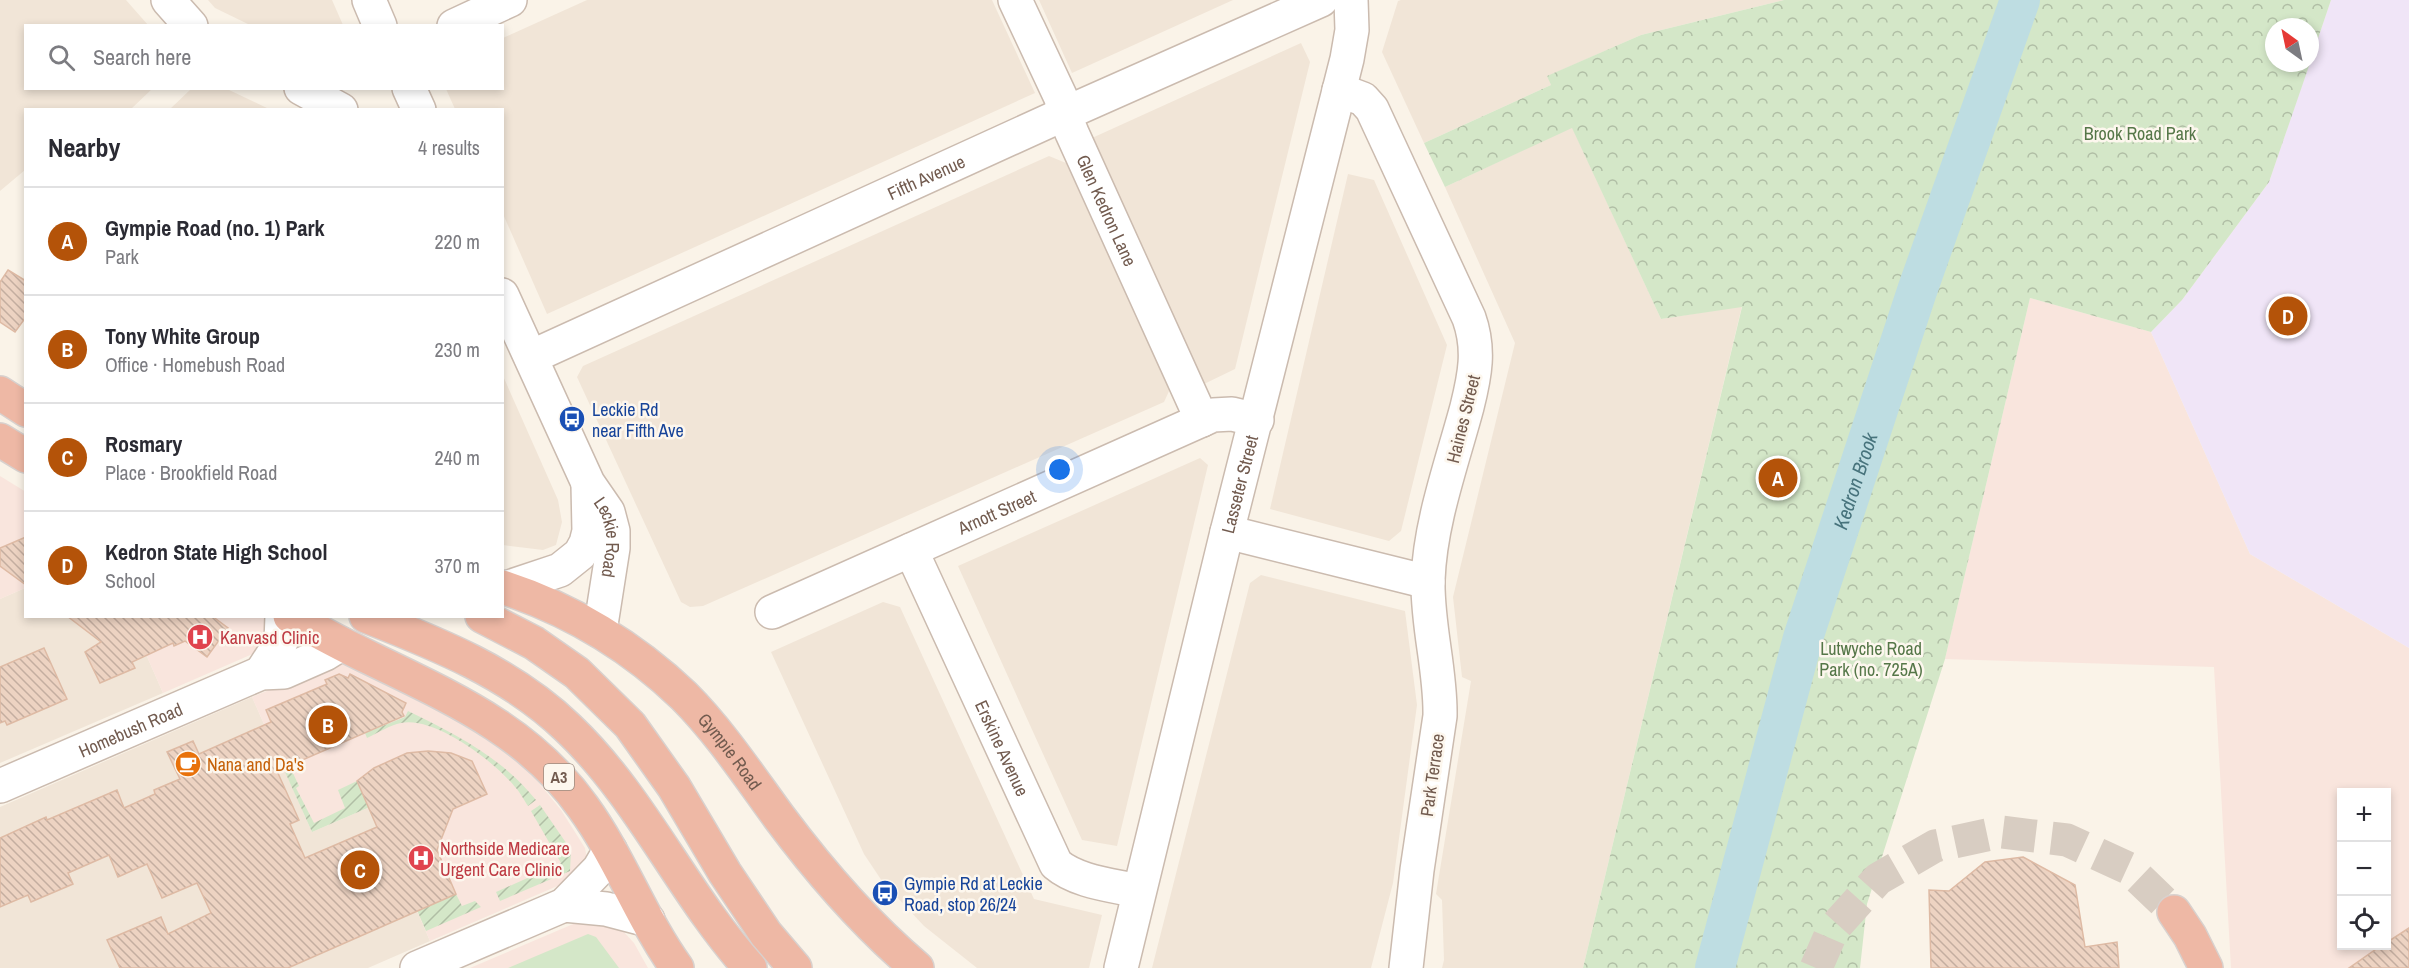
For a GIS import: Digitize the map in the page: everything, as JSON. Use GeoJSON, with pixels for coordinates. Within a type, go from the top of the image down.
{"type":"FeatureCollection","features":[{"type":"Feature","properties":{"kind":"highway"},"geometry":{"type":"LineString","coordinates":[[0,393],[24,409]]}},
{"type":"Feature","properties":{"kind":"highway"},"geometry":{"type":"LineString","coordinates":[[0,440],[24,455]]}},
{"type":"Feature","properties":{"kind":"highway","name":"Gympie Road"},"geometry":{"type":"LineString","coordinates":[[504,588],[543,602],[600,631],[642,660],[684,697],[717,734],[820,869],[880,936],[916,968]]}},
{"type":"Feature","properties":{"kind":"highway","name":"A3"},"geometry":{"type":"LineString","coordinates":[[294,618],[460,702],[511,734],[537,755],[569,788],[610,850],[677,968]]}},
{"type":"Feature","properties":{"kind":"highway"},"geometry":{"type":"LineString","coordinates":[[486,618],[534,643],[577,673],[630,725],[674,787],[725,873],[766,934],[795,968]]}},
{"type":"Feature","properties":{"kind":"highway"},"geometry":{"type":"LineString","coordinates":[[379,621],[451,650],[486,668],[543,706],[568,728],[617,784],[714,923],[750,968]]}},
{"type":"Feature","properties":{"kind":"highway"},"geometry":{"type":"LineString","coordinates":[[2174,912],[2190,936],[2206,968]]}},
{"type":"Feature","properties":{"kind":"highway"},"geometry":{"type":"LineString","coordinates":[[880,936],[883,968]]}},
{"type":"Feature","properties":{"kind":"street"},"geometry":{"type":"LineString","coordinates":[[168,0],[189,24]]}},
{"type":"Feature","properties":{"kind":"street"},"geometry":{"type":"LineString","coordinates":[[369,0],[379,24]]}},
{"type":"Feature","properties":{"kind":"street"},"geometry":{"type":"LineString","coordinates":[[458,24],[510,0]]}},
{"type":"Feature","properties":{"kind":"street","name":"Glen Kedron Lane"},"geometry":{"type":"LineString","coordinates":[[1015,0],[1061,98],[1064,114],[1202,420]]}},
{"type":"Feature","properties":{"kind":"street","name":"Fifth Avenue"},"geometry":{"type":"LineString","coordinates":[[531,357],[1064,114],[1321,0]]}},
{"type":"Feature","properties":{"kind":"street","name":"Lasseter Street"},"geometry":{"type":"LineString","coordinates":[[1120,968],[1351,41],[1351,0]]}},
{"type":"Feature","properties":{"kind":"street"},"geometry":{"type":"LineString","coordinates":[[305,90],[338,108]]}},
{"type":"Feature","properties":{"kind":"street"},"geometry":{"type":"LineString","coordinates":[[410,90],[418,108]]}},
{"type":"Feature","properties":{"kind":"street","name":"Haines Street"},"geometry":{"type":"LineString","coordinates":[[1339,90],[1363,99],[1372,109],[1469,318],[1475,338],[1476,373],[1435,530],[1428,582]]}},
{"type":"Feature","properties":{"kind":"street","name":"Leckie Road"},"geometry":{"type":"LineString","coordinates":[[504,299],[588,483],[608,512],[613,531],[613,548],[600,631]]}},
{"type":"Feature","properties":{"kind":"street","name":"Arnott Street"},"geometry":{"type":"LineString","coordinates":[[772,612],[1202,420],[1222,414],[1257,420]]}},
{"type":"Feature","properties":{"kind":"street","name":"Leckie Road"},"geometry":{"type":"LineString","coordinates":[[504,588],[560,570],[580,554],[589,531],[588,483]]}},
{"type":"Feature","properties":{"kind":"street"},"geometry":{"type":"LineString","coordinates":[[1227,532],[1428,582]]}},
{"type":"Feature","properties":{"kind":"street","name":"Erskine Avenue"},"geometry":{"type":"LineString","coordinates":[[911,550],[1051,857],[1056,864],[1070,874],[1138,891]]}},
{"type":"Feature","properties":{"kind":"street","name":"Park Terrace"},"geometry":{"type":"LineString","coordinates":[[1406,968],[1417,870],[1440,716],[1428,582]]}},
{"type":"Feature","properties":{"kind":"street"},"geometry":{"type":"LineString","coordinates":[[261,673],[281,642],[282,618]]}},
{"type":"Feature","properties":{"kind":"street","name":"Homebush Road"},"geometry":{"type":"LineString","coordinates":[[0,786],[261,673],[284,672],[342,644]]}},
{"type":"Feature","properties":{"kind":"street"},"geometry":{"type":"LineString","coordinates":[[417,968],[564,905],[599,869],[610,850]]}},
{"type":"Feature","properties":{"kind":"street"},"geometry":{"type":"LineString","coordinates":[[564,905],[606,909],[648,920]]}},
{"type":"Feature","properties":{"kind":"shaded area"},"geometry":{"type":"Polygon","coordinates":[[[0,0],[126,0],[147,24],[24,24],[24,90],[151,90],[132,108],[24,108],[24,171],[0,191],[0,0]]]}},
{"type":"Feature","properties":{"kind":"shaded area"},"geometry":{"type":"Polygon","coordinates":[[[208,0],[332,0],[343,24],[248,24],[215,8],[208,0]]]}},
{"type":"Feature","properties":{"kind":"shaded area"},"geometry":{"type":"Polygon","coordinates":[[[587,0],[992,0],[1035,93],[547,314],[504,216],[504,108],[455,108],[446,90],[504,90],[504,38],[587,0]]]}},
{"type":"Feature","properties":{"kind":"shaded area"},"geometry":{"type":"Polygon","coordinates":[[[1039,0],[1233,0],[1072,73],[1039,0]]]}},
{"type":"Feature","properties":{"kind":"shaded area"},"geometry":{"type":"Polygon","coordinates":[[[1784,0],[1641,35],[1548,76],[1551,85],[1424,143],[1382,52],[1398,1],[1784,0]]]}},
{"type":"Feature","properties":{"kind":"shaded area"},"geometry":{"type":"Polygon","coordinates":[[[2331,0],[2409,0],[2409,648],[2250,554],[2151,332],[2182,300],[2269,182],[2306,72],[2319,72],[2319,35],[2331,0]]]}},
{"type":"Feature","properties":{"kind":"shaded area"},"geometry":{"type":"Polygon","coordinates":[[[1301,43],[1310,62],[1235,369],[1204,384],[1092,138],[1301,43]]]}},
{"type":"Feature","properties":{"kind":"shaded area"},"geometry":{"type":"Polygon","coordinates":[[[190,90],[229,90],[267,108],[171,108],[190,90]]]}},
{"type":"Feature","properties":{"kind":"shaded area"},"geometry":{"type":"Polygon","coordinates":[[[1572,127],[1661,319],[1742,306],[1583,968],[1442,968],[1444,960],[1442,900],[1436,894],[1471,681],[1462,677],[1453,597],[1515,343],[1445,187],[1572,127]]]}},
{"type":"Feature","properties":{"kind":"shaded area"},"geometry":{"type":"Polygon","coordinates":[[[1049,156],[1066,163],[1170,389],[1164,402],[703,606],[690,607],[681,602],[577,377],[583,366],[1049,156]]]}},
{"type":"Feature","properties":{"kind":"shaded area"},"geometry":{"type":"Polygon","coordinates":[[[1348,174],[1374,180],[1447,345],[1401,531],[1389,541],[1270,509],[1348,174]]]}},
{"type":"Feature","properties":{"kind":"shaded area"},"geometry":{"type":"Polygon","coordinates":[[[2030,298],[2151,332],[2250,554],[2409,648],[2409,968],[2231,968],[2214,667],[1945,659],[2030,298]]]}},
{"type":"Feature","properties":{"kind":"shaded area"},"geometry":{"type":"Polygon","coordinates":[[[504,378],[558,500],[562,522],[556,545],[543,550],[504,545],[504,378]]]}},
{"type":"Feature","properties":{"kind":"shaded area"},"geometry":{"type":"Polygon","coordinates":[[[1200,458],[1208,465],[1117,846],[1082,840],[958,566],[1200,458]]]}},
{"type":"Feature","properties":{"kind":"shaded area"},"geometry":{"type":"Polygon","coordinates":[[[0,476],[24,491],[24,588],[0,599],[0,476]]]}},
{"type":"Feature","properties":{"kind":"shaded area"},"geometry":{"type":"Polygon","coordinates":[[[1261,575],[1405,611],[1417,705],[1393,883],[1371,968],[1152,968],[1250,583],[1261,575]]]}},
{"type":"Feature","properties":{"kind":"shaded area"},"geometry":{"type":"Polygon","coordinates":[[[24,588],[24,618],[136,618],[131,620],[163,693],[0,763],[0,599],[24,588]]]}},
{"type":"Feature","properties":{"kind":"shaded area"},"geometry":{"type":"Polygon","coordinates":[[[883,602],[900,607],[1034,899],[1102,915],[1089,968],[977,968],[924,926],[882,881],[864,854],[771,652],[883,602]]]}},
{"type":"Feature","properties":{"kind":"shaded area"},"geometry":{"type":"Polygon","coordinates":[[[134,618],[263,618],[269,623],[262,650],[163,693],[131,620],[134,618]]]}},
{"type":"Feature","properties":{"kind":"shaded area"},"geometry":{"type":"Polygon","coordinates":[[[338,661],[444,708],[510,754],[529,771],[561,810],[585,848],[587,860],[569,881],[430,941],[372,806],[312,832],[252,697],[338,661]]]}},
{"type":"Feature","properties":{"kind":"shaded area"},"geometry":{"type":"Polygon","coordinates":[[[252,697],[312,832],[372,806],[430,941],[368,968],[0,968],[0,807],[252,697]]]}},
{"type":"Feature","properties":{"kind":"shaded area"},"geometry":{"type":"Polygon","coordinates":[[[585,919],[622,930],[634,943],[648,968],[470,968],[585,919]]]}},
{"type":"Feature","properties":{"kind":"green space"},"geometry":{"type":"Polygon","coordinates":[[[1784,0],[2331,0],[2319,35],[2319,18],[2265,18],[2265,72],[2307,72],[2269,182],[2182,300],[2151,332],[2030,298],[1945,659],[1867,904],[1860,968],[1583,968],[1742,307],[1661,319],[1572,128],[1445,187],[1424,143],[1551,85],[1547,76],[1641,35],[1784,0]]]}},
{"type":"Feature","properties":{"kind":"green space"},"geometry":{"type":"Polygon","coordinates":[[[408,711],[461,738],[493,759],[536,800],[528,806],[517,789],[494,765],[463,743],[430,727],[415,723],[401,723],[367,738],[365,733],[405,717],[408,711]]]}},
{"type":"Feature","properties":{"kind":"green space"},"geometry":{"type":"Polygon","coordinates":[[[291,769],[299,786],[296,788],[314,823],[345,808],[338,790],[357,781],[366,802],[375,798],[427,906],[456,894],[462,906],[475,901],[481,907],[426,931],[372,806],[312,832],[285,772],[291,769]]]}},
{"type":"Feature","properties":{"kind":"green space"},"geometry":{"type":"Polygon","coordinates":[[[540,805],[571,850],[570,871],[500,901],[496,892],[561,863],[531,811],[540,805]]]}},
{"type":"Feature","properties":{"kind":"green space"},"geometry":{"type":"Polygon","coordinates":[[[588,934],[596,937],[619,968],[508,968],[588,934]]]}},
{"type":"Feature","properties":{"kind":"building"},"geometry":{"type":"Polygon","coordinates":[[[8,270],[24,280],[24,320],[15,332],[0,322],[0,282],[8,270]]]}},
{"type":"Feature","properties":{"kind":"building"},"geometry":{"type":"Polygon","coordinates":[[[24,538],[24,584],[0,566],[0,548],[24,538]]]}},
{"type":"Feature","properties":{"kind":"building"},"geometry":{"type":"Polygon","coordinates":[[[70,618],[215,618],[228,628],[207,657],[185,641],[174,646],[173,643],[132,662],[135,668],[100,683],[85,652],[101,642],[70,618]]]}},
{"type":"Feature","properties":{"kind":"building"},"geometry":{"type":"Polygon","coordinates":[[[44,648],[67,699],[7,725],[5,721],[0,723],[0,667],[44,648]]]}},
{"type":"Feature","properties":{"kind":"building"},"geometry":{"type":"Polygon","coordinates":[[[339,674],[348,678],[350,674],[406,703],[402,712],[404,716],[277,771],[299,820],[290,824],[305,858],[377,827],[357,781],[374,768],[407,753],[428,751],[451,753],[472,761],[487,794],[453,809],[437,850],[456,894],[288,968],[120,968],[107,940],[161,917],[168,934],[211,913],[197,883],[162,898],[147,864],[118,877],[109,855],[68,873],[73,884],[31,902],[28,895],[0,907],[0,838],[46,817],[47,820],[117,790],[124,808],[155,794],[154,790],[180,779],[167,752],[193,741],[199,754],[271,722],[266,710],[327,684],[325,680],[339,674]]]}},
{"type":"Feature","properties":{"kind":"building"},"geometry":{"type":"Polygon","coordinates":[[[2023,857],[2075,885],[2085,947],[2117,942],[2119,968],[1931,968],[1929,890],[1949,891],[1985,862],[2023,857]]]}},
{"type":"Feature","properties":{"kind":"building"},"geometry":{"type":"Polygon","coordinates":[[[2409,928],[2409,968],[2349,968],[2375,950],[2391,950],[2391,940],[2409,928]]]}},
{"type":"Feature","properties":{"kind":"waterway","name":"Kedron Brook"},"geometry":{"type":"LineString","coordinates":[[1715,968],[1803,638],[1917,291],[2020,0]]}},
{"type":"Feature","properties":{"kind":"tunnel"},"geometry":{"type":"LineString","coordinates":[[1816,968],[1833,929],[1878,879],[1935,846],[2001,832],[2067,840],[2128,868],[2174,912]]}},
{"type":"Feature","properties":{"kind":"place","name":"Kedron State High School"},"geometry":{"type":"Point","coordinates":[2288,316]}},
{"type":"Feature","properties":{"kind":"place","name":"Leckie Rd near Fifth Ave"},"geometry":{"type":"Point","coordinates":[572,419]}},
{"type":"Feature","properties":{"kind":"place","name":"Gympie Road (no. 1) Park"},"geometry":{"type":"Point","coordinates":[1778,478]}},
{"type":"Feature","properties":{"kind":"place","name":"Kanvasd Clinic"},"geometry":{"type":"Point","coordinates":[200,637]}},
{"type":"Feature","properties":{"kind":"place","name":"Tony White Group"},"geometry":{"type":"Point","coordinates":[328,725]}},
{"type":"Feature","properties":{"kind":"place","name":"Nana and Da's"},"geometry":{"type":"Point","coordinates":[188,764]}},
{"type":"Feature","properties":{"kind":"place","name":"Northside Medicare Urgent Care Clinic"},"geometry":{"type":"Point","coordinates":[421,858]}},
{"type":"Feature","properties":{"kind":"place","name":"Rosmary"},"geometry":{"type":"Point","coordinates":[360,870]}},
{"type":"Feature","properties":{"kind":"place","name":"Gympie Rd at Leckie Road, stop 26/24"},"geometry":{"type":"Point","coordinates":[885,893]}},
{"type":"Feature","properties":{"kind":"park label","name":"Brook Road Park"},"geometry":{"type":"Point","coordinates":[2140,133]}},
{"type":"Feature","properties":{"kind":"park label","name":"Lutwyche Road Park (no. 725A)"},"geometry":{"type":"Point","coordinates":[1871,658]}}]}
